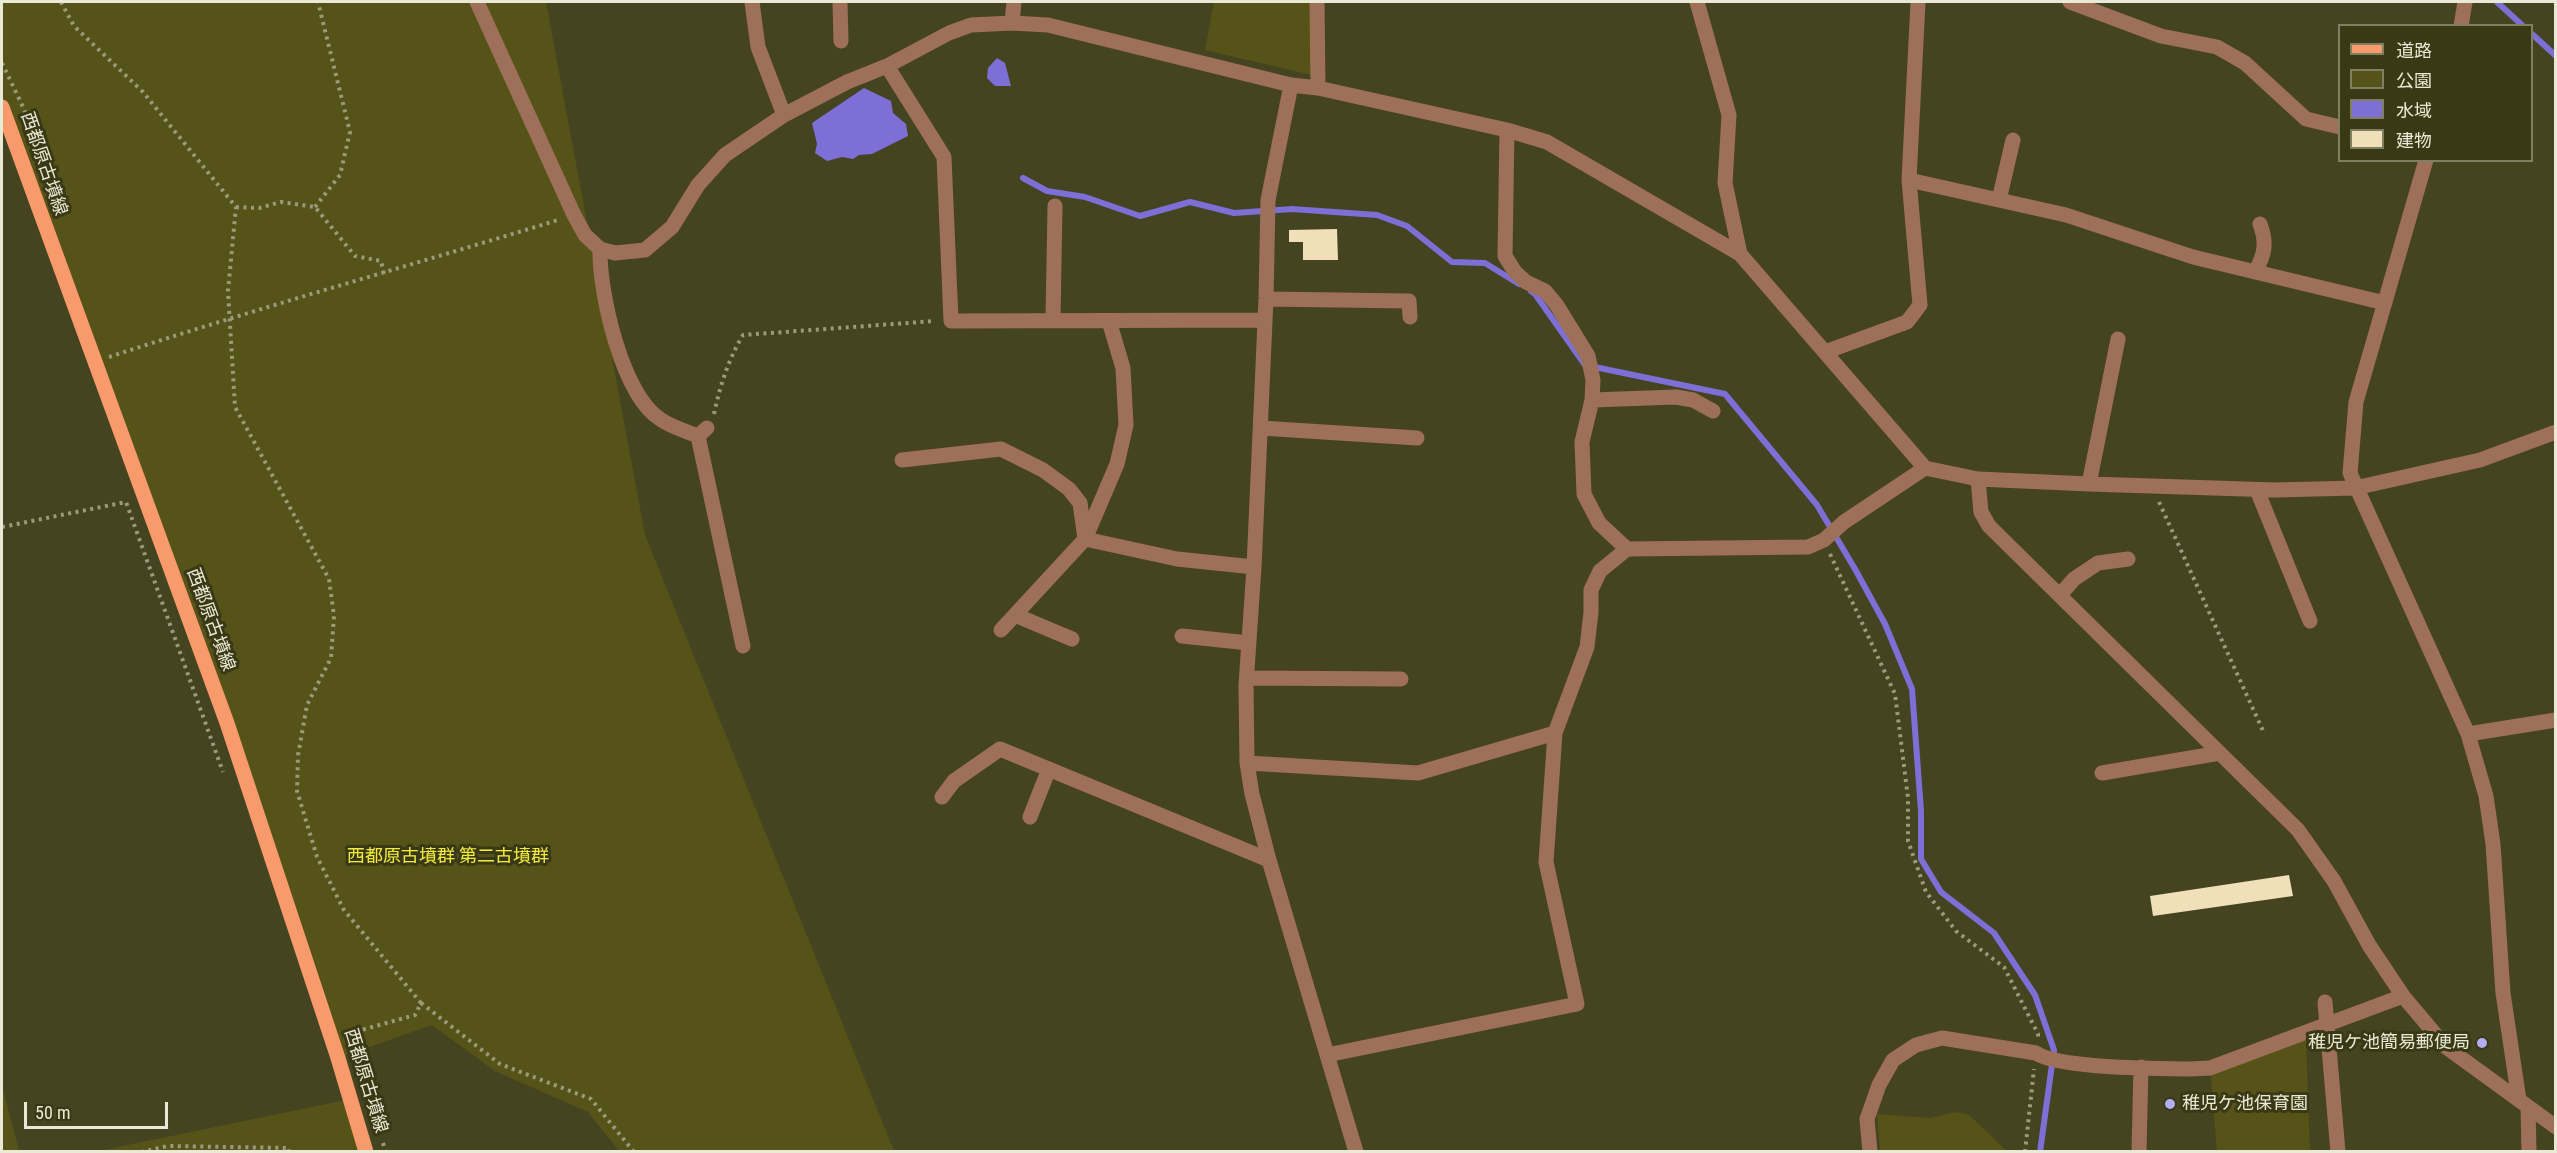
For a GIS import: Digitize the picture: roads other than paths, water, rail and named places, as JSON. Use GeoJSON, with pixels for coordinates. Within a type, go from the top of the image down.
{"type":"FeatureCollection","features":[{"type":"Feature","properties":{"kind":"main road","name":"西都原古墳線"},"geometry":{"type":"LineString","coordinates":[[2,107],[93,362],[227,723],[338,1058],[366,1152]]}},
{"type":"Feature","properties":{"kind":"street"},"geometry":{"type":"LineString","coordinates":[[477,2],[585,236],[600,249],[615,253],[645,250],[672,227],[698,185],[725,155],[784,115],[847,82],[887,66],[971,24],[1048,25],[1291,85],[1318,88],[1507,130],[1547,142],[1740,254],[1924,468],[1978,479],[2257,490],[2355,488],[2480,460],[2556,432]]}},
{"type":"Feature","properties":{"kind":"street"},"geometry":{"type":"LineString","coordinates":[[753,2],[758,47],[784,115]]}},
{"type":"Feature","properties":{"kind":"street"},"geometry":{"type":"LineString","coordinates":[[840,2],[841,41]]}},
{"type":"Feature","properties":{"kind":"street"},"geometry":{"type":"LineString","coordinates":[[1012,23],[1014,2]]}},
{"type":"Feature","properties":{"kind":"street"},"geometry":{"type":"LineString","coordinates":[[1317,2],[1318,88]]}},
{"type":"Feature","properties":{"kind":"street"},"geometry":{"type":"LineString","coordinates":[[1697,2],[1729,115],[1725,183],[1740,254]]}},
{"type":"Feature","properties":{"kind":"street"},"geometry":{"type":"LineString","coordinates":[[1825,352],[1907,322],[1920,305],[1910,180],[1919,2]]}},
{"type":"Feature","properties":{"kind":"street"},"geometry":{"type":"LineString","coordinates":[[2070,2],[2161,36],[2217,47],[2245,63],[2306,119],[2338,127]]}},
{"type":"Feature","properties":{"kind":"street"},"geometry":{"type":"LineString","coordinates":[[2461,24],[2465,2]]}},
{"type":"Feature","properties":{"kind":"street"},"geometry":{"type":"LineString","coordinates":[[887,66],[944,157],[951,321],[1265,320]]}},
{"type":"Feature","properties":{"kind":"street"},"geometry":{"type":"LineString","coordinates":[[1291,85],[1268,200],[1261,428],[1247,678],[1247,763],[1252,794],[1269,860],[1356,1152]]}},
{"type":"Feature","properties":{"kind":"street"},"geometry":{"type":"LineString","coordinates":[[1507,130],[1505,256],[1515,272],[1526,282],[1545,291],[1556,304],[1588,356],[1593,380],[1592,400],[1582,442],[1584,494],[1599,523],[1627,549]]}},
{"type":"Feature","properties":{"kind":"street"},"geometry":{"type":"LineString","coordinates":[[1999,200],[2013,140]]}},
{"type":"Feature","properties":{"kind":"street"},"geometry":{"type":"LineString","coordinates":[[2425,162],[2356,402],[2349,473],[2468,734],[2486,796],[2493,844],[2503,993],[2523,1104],[2529,1152]]}},
{"type":"Feature","properties":{"kind":"street"},"geometry":{"type":"LineString","coordinates":[[1910,180],[2066,215],[2193,257],[2385,303]]}},
{"type":"Feature","properties":{"kind":"street"},"geometry":{"type":"LineString","coordinates":[[1053,320],[1055,206]]}},
{"type":"Feature","properties":{"kind":"street"},"geometry":{"type":"LineString","coordinates":[[2255,272],[2265,255],[2265,238],[2260,224]]}},
{"type":"Feature","properties":{"kind":"street"},"geometry":{"type":"LineString","coordinates":[[600,249],[605,302],[622,360],[639,397],[659,419],[702,432],[743,646]]}},
{"type":"Feature","properties":{"kind":"street"},"geometry":{"type":"LineString","coordinates":[[1266,299],[1409,301],[1410,317]]}},
{"type":"Feature","properties":{"kind":"street"},"geometry":{"type":"LineString","coordinates":[[1001,630],[1085,539],[1117,464],[1126,425],[1123,368],[1109,321]]}},
{"type":"Feature","properties":{"kind":"street"},"geometry":{"type":"LineString","coordinates":[[2089,484],[2118,339]]}},
{"type":"Feature","properties":{"kind":"street"},"geometry":{"type":"LineString","coordinates":[[1592,400],[1676,397],[1693,400],[1713,411]]}},
{"type":"Feature","properties":{"kind":"street"},"geometry":{"type":"LineString","coordinates":[[1261,428],[1417,438]]}},
{"type":"Feature","properties":{"kind":"street"},"geometry":{"type":"LineString","coordinates":[[902,460],[1001,449],[1043,470],[1069,489],[1080,503],[1085,539]]}},
{"type":"Feature","properties":{"kind":"street"},"geometry":{"type":"LineString","coordinates":[[1327,1055],[1577,1004],[1546,862],[1555,733],[1587,647],[1591,590],[1600,571],[1627,549],[1808,547],[1924,468]]}},
{"type":"Feature","properties":{"kind":"street"},"geometry":{"type":"LineString","coordinates":[[1978,479],[1981,512],[1989,526],[2298,830],[2334,881],[2369,945],[2403,996],[2446,1047],[2556,1127]]}},
{"type":"Feature","properties":{"kind":"street"},"geometry":{"type":"LineString","coordinates":[[2257,490],[2310,621]]}},
{"type":"Feature","properties":{"kind":"street"},"geometry":{"type":"LineString","coordinates":[[1085,539],[1177,559],[1254,567]]}},
{"type":"Feature","properties":{"kind":"street"},"geometry":{"type":"LineString","coordinates":[[2060,595],[2074,579],[2098,563],[2128,560]]}},
{"type":"Feature","properties":{"kind":"street"},"geometry":{"type":"LineString","coordinates":[[1015,615],[1072,639]]}},
{"type":"Feature","properties":{"kind":"street"},"geometry":{"type":"LineString","coordinates":[[1182,636],[1249,643]]}},
{"type":"Feature","properties":{"kind":"street"},"geometry":{"type":"LineString","coordinates":[[1247,678],[1401,679]]}},
{"type":"Feature","properties":{"kind":"street"},"geometry":{"type":"LineString","coordinates":[[2468,734],[2556,720]]}},
{"type":"Feature","properties":{"kind":"street"},"geometry":{"type":"LineString","coordinates":[[1247,763],[1418,773],[1555,733]]}},
{"type":"Feature","properties":{"kind":"street"},"geometry":{"type":"LineString","coordinates":[[942,797],[954,781],[1000,749],[1269,860]]}},
{"type":"Feature","properties":{"kind":"street"},"geometry":{"type":"LineString","coordinates":[[2102,773],[2220,753]]}},
{"type":"Feature","properties":{"kind":"street"},"geometry":{"type":"LineString","coordinates":[[1030,817],[1049,769]]}},
{"type":"Feature","properties":{"kind":"street"},"geometry":{"type":"LineString","coordinates":[[1870,1152],[1867,1119],[1879,1085],[1893,1060],[1916,1045],[1942,1038],[2039,1055],[2064,1062],[2141,1067],[2211,1068],[2403,996]]}},
{"type":"Feature","properties":{"kind":"street"},"geometry":{"type":"LineString","coordinates":[[2325,1002],[2338,1152]]}},
{"type":"Feature","properties":{"kind":"street"},"geometry":{"type":"LineString","coordinates":[[2139,1151],[2141,1067]]}},
{"type":"Feature","properties":{"kind":"water"},"geometry":{"type":"Polygon","coordinates":[[[997,58],[1005,63],[1011,86],[995,86],[987,78],[988,68],[997,58]]]}},
{"type":"Feature","properties":{"kind":"water"},"geometry":{"type":"Polygon","coordinates":[[[864,88],[891,101],[893,113],[906,124],[908,136],[872,154],[859,155],[853,159],[842,157],[827,161],[815,153],[817,144],[812,123],[864,88]]]}},
{"type":"Feature","properties":{"kind":"waterway"},"geometry":{"type":"LineString","coordinates":[[2497,2],[2521,24]]}},
{"type":"Feature","properties":{"kind":"waterway"},"geometry":{"type":"LineString","coordinates":[[2533,35],[2556,56]]}},
{"type":"Feature","properties":{"kind":"waterway"},"geometry":{"type":"LineString","coordinates":[[1023,178],[1047,191],[1085,197],[1140,216],[1190,202],[1234,213],[1292,209],[1377,215],[1407,226],[1452,262],[1485,263],[1519,284]]}},
{"type":"Feature","properties":{"kind":"waterway"},"geometry":{"type":"LineString","coordinates":[[1531,291],[1585,365],[1725,394],[1817,505],[1855,569],[1885,624],[1912,689],[1921,811],[1921,859],[1941,892],[1994,933],[2035,995],[2054,1050],[2040,1152]]}},
{"type":"Feature","properties":{"kind":"place","name":"稚児ケ池簡易郵便局"},"geometry":{"type":"Point","coordinates":[2482,1043]}},
{"type":"Feature","properties":{"kind":"place","name":"稚児ケ池保育園"},"geometry":{"type":"Point","coordinates":[2170,1104]}},
{"type":"Feature","properties":{"kind":"park label","name":"西都原古墳群 第二古墳群"},"geometry":{"type":"Point","coordinates":[448,857]}}]}
